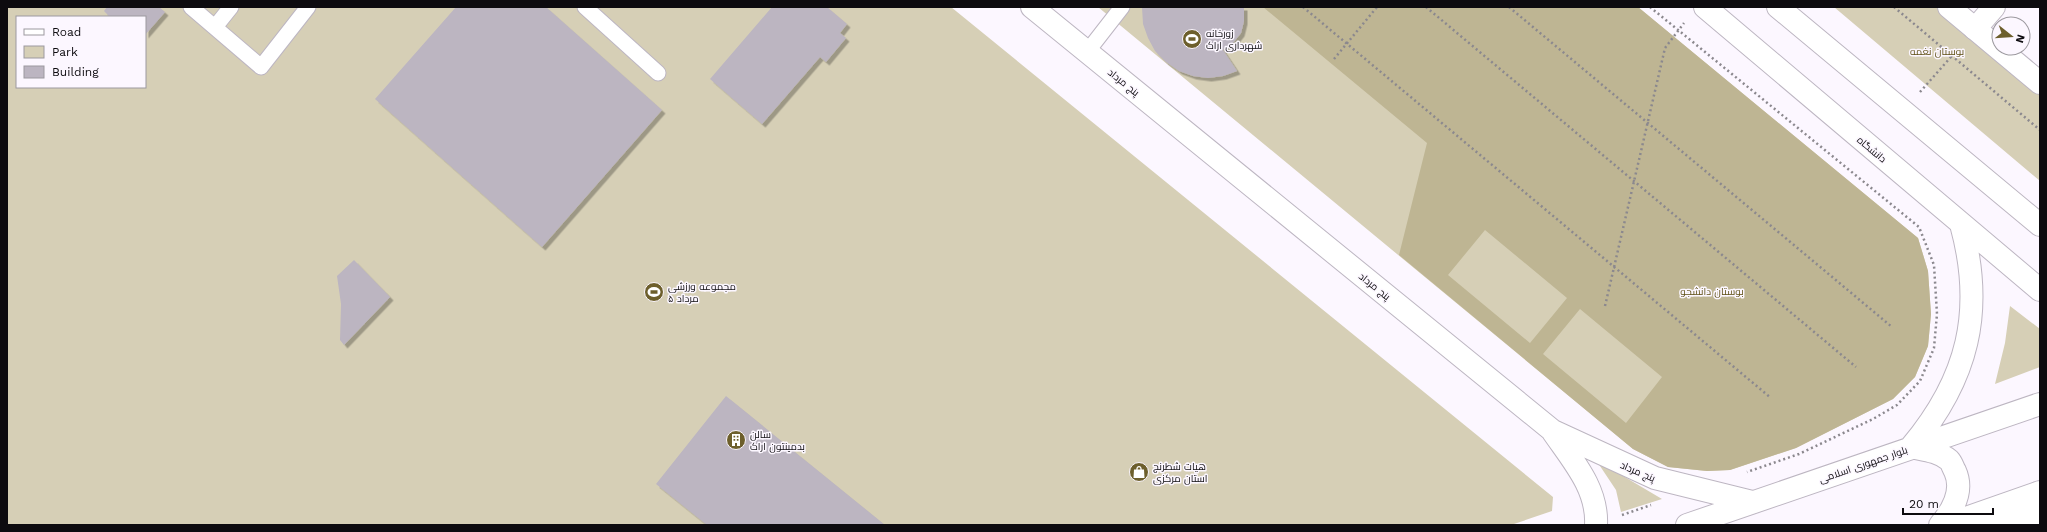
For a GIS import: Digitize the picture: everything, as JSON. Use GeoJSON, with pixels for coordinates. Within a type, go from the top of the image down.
{"type":"FeatureCollection","features":[{"type":"Feature","properties":{"kind":"main road","name":"پنج مرداد"},"geometry":{"type":"LineString","coordinates":[[1032,7],[1553,432],[1655,478],[1752,502]]}},
{"type":"Feature","properties":{"kind":"main road","name":"دانشگاه"},"geometry":{"type":"LineString","coordinates":[[1705,7],[2040,290]]}},
{"type":"Feature","properties":{"kind":"main road"},"geometry":{"type":"LineString","coordinates":[[1778,7],[2040,225]]}},
{"type":"Feature","properties":{"kind":"main road"},"geometry":{"type":"LineString","coordinates":[[1949,7],[2040,83]]}},
{"type":"Feature","properties":{"kind":"main road"},"geometry":{"type":"LineString","coordinates":[[1975,29],[1994,7]]}},
{"type":"Feature","properties":{"kind":"main road"},"geometry":{"type":"LineString","coordinates":[[1940,525],[1950,514],[1957,499],[1958,478],[1950,461],[1935,452],[1911,447],[1928,427],[1942,405],[1954,381],[1963,356],[1969,330],[1972,304],[1972,277],[1968,250],[1961,224]]}},
{"type":"Feature","properties":{"kind":"main road","name":"بلوار جمهوری اسلامی"},"geometry":{"type":"LineString","coordinates":[[1687,525],[2040,404]]}},
{"type":"Feature","properties":{"kind":"main road"},"geometry":{"type":"LineString","coordinates":[[1553,432],[1590,487],[1597,507],[1597,525]]}},
{"type":"Feature","properties":{"kind":"main road"},"geometry":{"type":"LineString","coordinates":[[1946,525],[2040,492]]}},
{"type":"Feature","properties":{"kind":"main road"},"geometry":{"type":"LineString","coordinates":[[1954,525],[1987,519],[2040,513]]}},
{"type":"Feature","properties":{"kind":"lane"},"geometry":{"type":"LineString","coordinates":[[191,7],[261,67],[308,7]]}},
{"type":"Feature","properties":{"kind":"lane"},"geometry":{"type":"LineString","coordinates":[[215,27],[231,7]]}},
{"type":"Feature","properties":{"kind":"lane"},"geometry":{"type":"LineString","coordinates":[[585,7],[658,73]]}},
{"type":"Feature","properties":{"kind":"lane"},"geometry":{"type":"LineString","coordinates":[[1087,52],[1122,7]]}},
{"type":"Feature","properties":{"kind":"path"},"geometry":{"type":"LineString","coordinates":[[1303,7],[1771,398]]}},
{"type":"Feature","properties":{"kind":"path"},"geometry":{"type":"LineString","coordinates":[[1334,59],[1377,7]]}},
{"type":"Feature","properties":{"kind":"path"},"geometry":{"type":"LineString","coordinates":[[1426,7],[1856,367]]}},
{"type":"Feature","properties":{"kind":"path"},"geometry":{"type":"LineString","coordinates":[[1509,7],[1892,327]]}},
{"type":"Feature","properties":{"kind":"path"},"geometry":{"type":"LineString","coordinates":[[1650,7],[1919,227],[1934,265],[1937,314],[1934,348],[1920,380],[1897,405],[1873,419],[1799,454],[1740,474]]}},
{"type":"Feature","properties":{"kind":"path"},"geometry":{"type":"LineString","coordinates":[[1894,7],[2040,130]]}},
{"type":"Feature","properties":{"kind":"path"},"geometry":{"type":"LineString","coordinates":[[1903,111],[1975,29]]}},
{"type":"Feature","properties":{"kind":"path"},"geometry":{"type":"LineString","coordinates":[[1605,306],[1665,48],[1679,31]]}},
{"type":"Feature","properties":{"kind":"path"},"geometry":{"type":"LineString","coordinates":[[1597,525],[1654,504]]}},
{"type":"Feature","properties":{"kind":"green space","name":"مجموعه ورزشی ۵ مرداد"},"geometry":{"type":"Polygon","coordinates":[[[7,7],[951,7],[1553,497],[1552,511],[1511,525],[7,525],[7,7]]]}},
{"type":"Feature","properties":{"kind":"green space","name":"بوستان دانشجو"},"geometry":{"type":"Polygon","coordinates":[[[1098,7],[1638,7],[1918,238],[1928,271],[1931,314],[1928,346],[1915,377],[1893,399],[1796,448],[1730,470],[1707,471],[1668,467],[1633,449],[1098,7]]]}},
{"type":"Feature","properties":{"kind":"green space","name":"بوستان دانشجو"},"geometry":{"type":"Polygon","coordinates":[[[1263,7],[1638,7],[1918,238],[1928,271],[1931,314],[1928,346],[1915,377],[1893,399],[1796,448],[1730,470],[1707,471],[1668,467],[1633,449],[1399,255],[1427,143],[1263,7]],[[1485,230],[1448,275],[1530,343],[1567,298],[1485,230]],[[1580,309],[1543,354],[1626,423],[1662,377],[1580,309]]]}},
{"type":"Feature","properties":{"kind":"green space","name":"بوستان نغمه"},"geometry":{"type":"Polygon","coordinates":[[[1834,7],[1936,7],[1991,54],[1991,56],[1994,56],[2040,95],[2040,181],[1834,7]]]}},
{"type":"Feature","properties":{"kind":"green space"},"geometry":{"type":"Polygon","coordinates":[[[2010,306],[2040,329],[2040,367],[1995,384],[2005,343],[2010,306]]]}},
{"type":"Feature","properties":{"kind":"green space"},"geometry":{"type":"Polygon","coordinates":[[[1596,460],[1662,499],[1621,512],[1616,490],[1596,460]]]}},
{"type":"Feature","properties":{"kind":"building"},"geometry":{"type":"Polygon","coordinates":[[[107,7],[159,7],[165,12],[146,34],[146,16],[109,16],[104,11],[107,7]]]}},
{"type":"Feature","properties":{"kind":"building"},"geometry":{"type":"Polygon","coordinates":[[[456,7],[546,7],[662,110],[542,247],[375,99],[456,7]]]}},
{"type":"Feature","properties":{"kind":"building"},"geometry":{"type":"Polygon","coordinates":[[[772,7],[827,7],[847,24],[840,33],[846,38],[826,62],[820,57],[762,124],[710,79],[772,7]]]}},
{"type":"Feature","properties":{"kind":"building","name":"زورخانه شهرداری اراک"},"geometry":{"type":"Polygon","coordinates":[[[1142,7],[1244,7],[1244,21],[1241,33],[1233,43],[1223,50],[1237,71],[1223,76],[1208,78],[1193,76],[1179,71],[1166,62],[1155,51],[1143,24],[1142,7]]]}},
{"type":"Feature","properties":{"kind":"building"},"geometry":{"type":"Polygon","coordinates":[[[354,260],[390,297],[344,345],[340,340],[341,304],[337,276],[354,260]]]}},
{"type":"Feature","properties":{"kind":"building","name":"سالن بدمینتون اراک"},"geometry":{"type":"Polygon","coordinates":[[[726,396],[885,525],[707,525],[656,484],[726,396]]]}},
{"type":"Feature","properties":{"kind":"place","name":"زورخانه شهرداری اراک"},"geometry":{"type":"Point","coordinates":[1192,39]}},
{"type":"Feature","properties":{"kind":"place","name":"مجموعه ورزشی ۵ مرداد"},"geometry":{"type":"Point","coordinates":[654,292]}},
{"type":"Feature","properties":{"kind":"place","name":"سالن بدمینتون اراک"},"geometry":{"type":"Point","coordinates":[736,440]}},
{"type":"Feature","properties":{"kind":"place","name":"هیات شطرنج استان مرکزی"},"geometry":{"type":"Point","coordinates":[1139,472]}}]}
